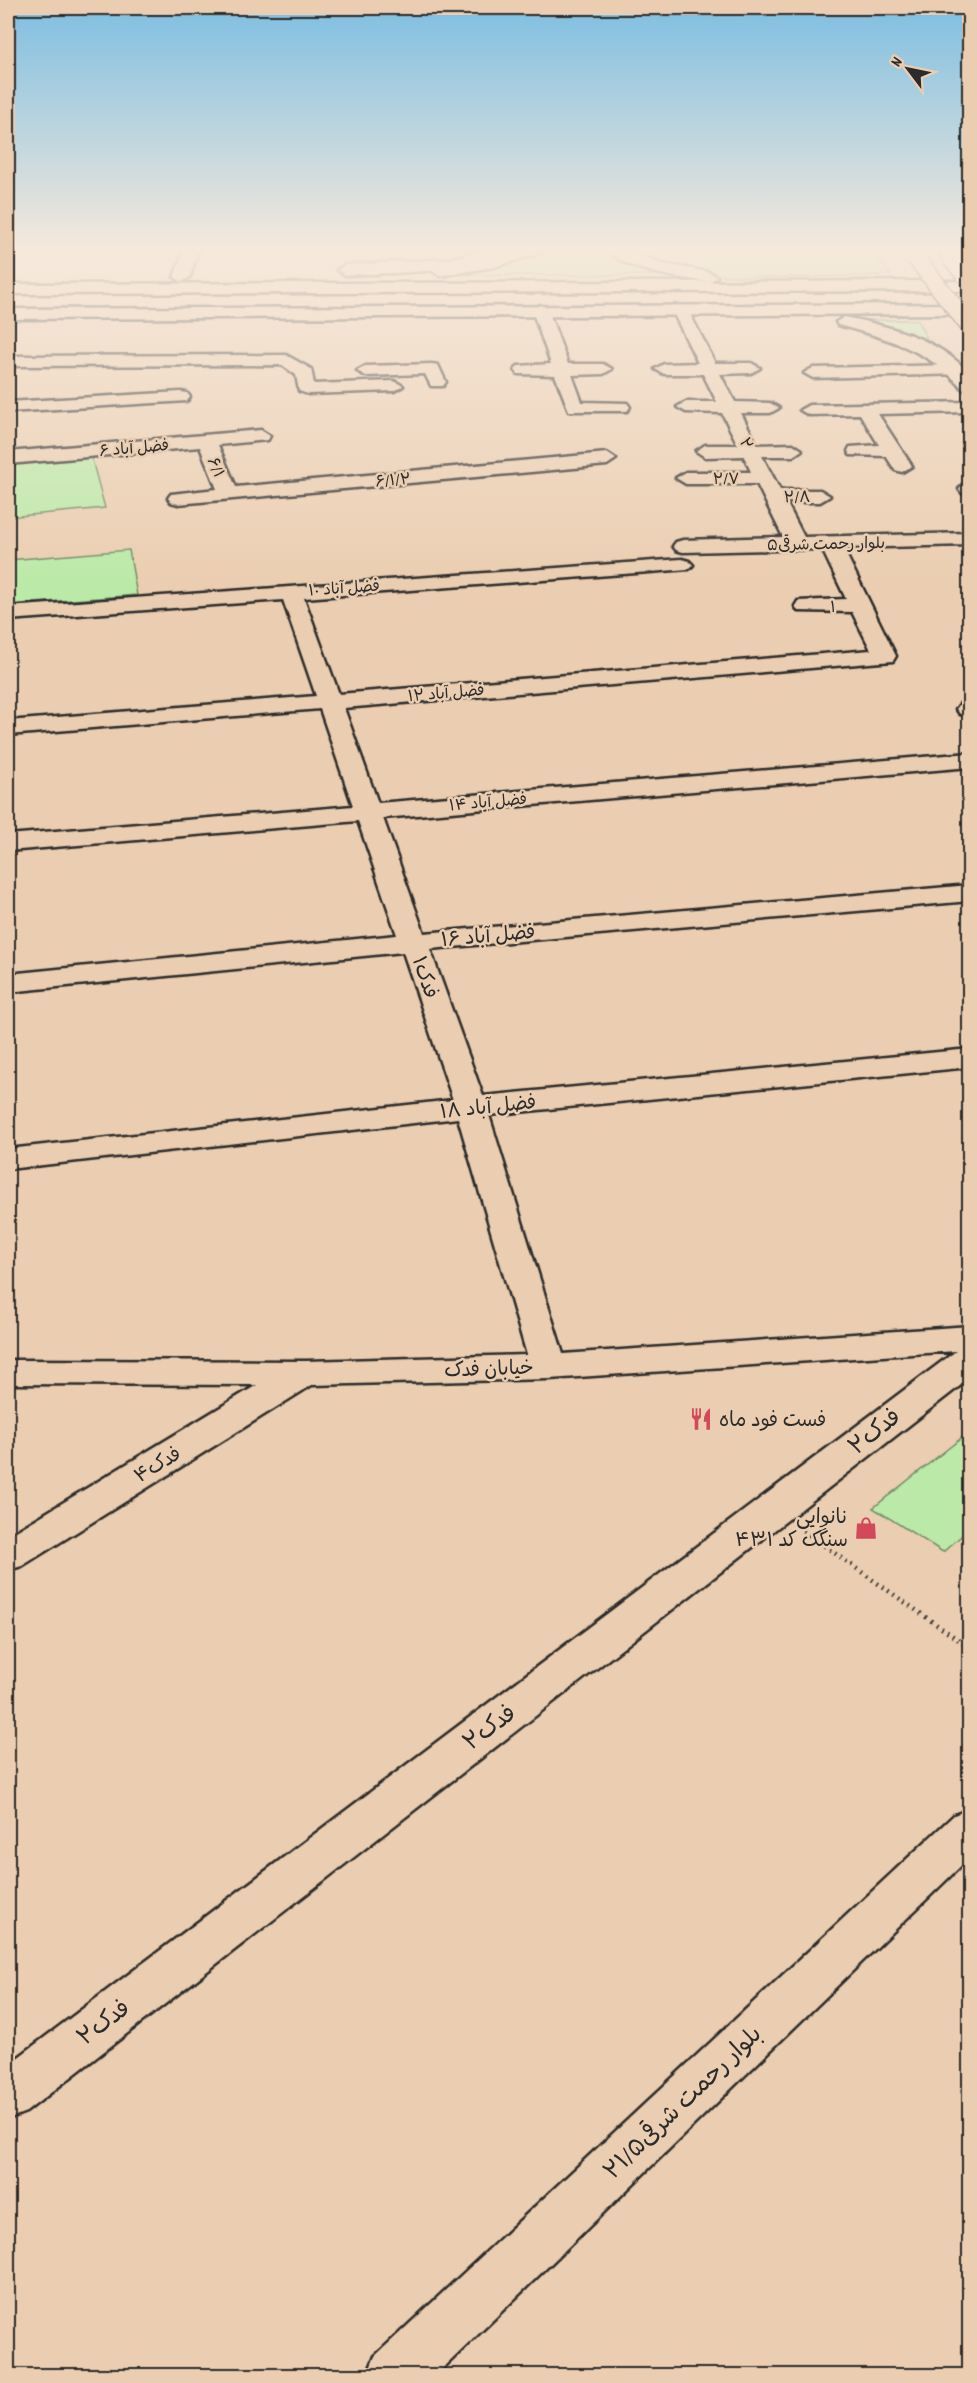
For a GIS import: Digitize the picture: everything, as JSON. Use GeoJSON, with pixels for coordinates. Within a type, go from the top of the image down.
{"type":"FeatureCollection","features":[{"type":"Feature","properties":{"kind":"main road"},"geometry":{"type":"LineString","coordinates":[[558,359],[572,399]]}},
{"type":"Feature","properties":{"kind":"main road","name":"۲"},"geometry":{"type":"LineString","coordinates":[[705,359],[797,544]]}},
{"type":"Feature","properties":{"kind":"main road"},"geometry":{"type":"LineString","coordinates":[[941,359],[958,370],[969,386]]}},
{"type":"Feature","properties":{"kind":"main road"},"geometry":{"type":"LineString","coordinates":[[8,361],[286,360],[305,373],[432,369],[437,382]]}},
{"type":"Feature","properties":{"kind":"main road"},"geometry":{"type":"LineString","coordinates":[[664,369],[751,368]]}},
{"type":"Feature","properties":{"kind":"main road"},"geometry":{"type":"LineString","coordinates":[[524,370],[603,369]]}},
{"type":"Feature","properties":{"kind":"main road"},"geometry":{"type":"LineString","coordinates":[[813,373],[958,370]]}},
{"type":"Feature","properties":{"kind":"main road"},"geometry":{"type":"LineString","coordinates":[[305,373],[305,387],[308,389],[394,386]]}},
{"type":"Feature","properties":{"kind":"main road"},"geometry":{"type":"LineString","coordinates":[[550,392],[572,399],[621,407]]}},
{"type":"Feature","properties":{"kind":"main road"},"geometry":{"type":"LineString","coordinates":[[8,407],[181,397]]}},
{"type":"Feature","properties":{"kind":"main road"},"geometry":{"type":"LineString","coordinates":[[686,407],[770,408]]}},
{"type":"Feature","properties":{"kind":"main road"},"geometry":{"type":"LineString","coordinates":[[808,410],[969,407]]}},
{"type":"Feature","properties":{"kind":"main road"},"geometry":{"type":"LineString","coordinates":[[866,409],[902,466]]}},
{"type":"Feature","properties":{"kind":"main road","name":"فضل آباد ۶"},"geometry":{"type":"LineString","coordinates":[[8,458],[261,436]]}},
{"type":"Feature","properties":{"kind":"main road","name":"۶/۱"},"geometry":{"type":"LineString","coordinates":[[206,440],[229,493]]}},
{"type":"Feature","properties":{"kind":"main road"},"geometry":{"type":"LineString","coordinates":[[705,450],[793,450]]}},
{"type":"Feature","properties":{"kind":"main road"},"geometry":{"type":"LineString","coordinates":[[857,451],[892,450]]}},
{"type":"Feature","properties":{"kind":"main road","name":"۶/۱/۲"},"geometry":{"type":"LineString","coordinates":[[178,498],[607,459]]}},
{"type":"Feature","properties":{"kind":"main road","name":"۲/۷"},"geometry":{"type":"LineString","coordinates":[[687,478],[765,478]]}},
{"type":"Feature","properties":{"kind":"main road","name":"۲/۸"},"geometry":{"type":"LineString","coordinates":[[773,496],[820,496]]}},
{"type":"Feature","properties":{"kind":"main road","name":"۵بلوار رحمت شرقی"},"geometry":{"type":"LineString","coordinates":[[682,556],[797,544],[969,539]]}},
{"type":"Feature","properties":{"kind":"main road"},"geometry":{"type":"LineString","coordinates":[[830,543],[860,605]]}},
{"type":"Feature","properties":{"kind":"main road","name":"فضل آباد ۱۰"},"geometry":{"type":"LineString","coordinates":[[8,613],[291,591],[682,556]]}},
{"type":"Feature","properties":{"kind":"main road","name":"فدک۱"},"geometry":{"type":"LineString","coordinates":[[291,591],[471,1107],[549,1366]]}},
{"type":"Feature","properties":{"kind":"main road","name":"۱"},"geometry":{"type":"LineString","coordinates":[[806,606],[860,605]]}},
{"type":"Feature","properties":{"kind":"main road","name":"فضل آباد ۱۲"},"geometry":{"type":"LineString","coordinates":[[8,728],[885,656],[860,605]]}},
{"type":"Feature","properties":{"kind":"main road","name":"فضل آباد ۱۴"},"geometry":{"type":"LineString","coordinates":[[8,843],[969,759]]}},
{"type":"Feature","properties":{"kind":"main road","name":"فضل آباد ۱۶"},"geometry":{"type":"LineString","coordinates":[[8,983],[414,942],[969,893]]}},
{"type":"Feature","properties":{"kind":"main road","name":"فضل آباد ۱۸"},"geometry":{"type":"LineString","coordinates":[[8,1159],[471,1107],[969,1058]]}},
{"type":"Feature","properties":{"kind":"main road","name":"خیابان فدک"},"geometry":{"type":"LineString","coordinates":[[8,1372],[306,1373],[549,1366],[969,1338]]}},
{"type":"Feature","properties":{"kind":"main road","name":"فدک۲"},"geometry":{"type":"LineString","coordinates":[[8,2095],[969,1359]]}},
{"type":"Feature","properties":{"kind":"main road","name":"فدک۴"},"geometry":{"type":"LineString","coordinates":[[8,1555],[306,1373]]}},
{"type":"Feature","properties":{"kind":"main road","name":"بلوار رحمت شرقی۲۱/۵"},"geometry":{"type":"LineString","coordinates":[[396,2376],[969,1828]]}},
{"type":"Feature","properties":{"kind":"path"},"geometry":{"type":"LineString","coordinates":[[773,1509],[969,1648]]}},
{"type":"Feature","properties":{"kind":"green space"},"geometry":{"type":"Polygon","coordinates":[[[91,456],[105,508],[8,517],[8,463],[91,456]]]}},
{"type":"Feature","properties":{"kind":"green space"},"geometry":{"type":"Polygon","coordinates":[[[129,550],[137,595],[8,605],[8,560],[129,550]]]}},
{"type":"Feature","properties":{"kind":"green space"},"geometry":{"type":"Polygon","coordinates":[[[969,1432],[969,1529],[943,1552],[873,1508],[969,1432]]]}},
{"type":"Feature","properties":{"kind":"place","name":"فست فود ماه"},"geometry":{"type":"Point","coordinates":[701,1419]}},
{"type":"Feature","properties":{"kind":"place","name":"نانوایی سنگک کد ۴۳۱"},"geometry":{"type":"Point","coordinates":[866,1528]}}]}
